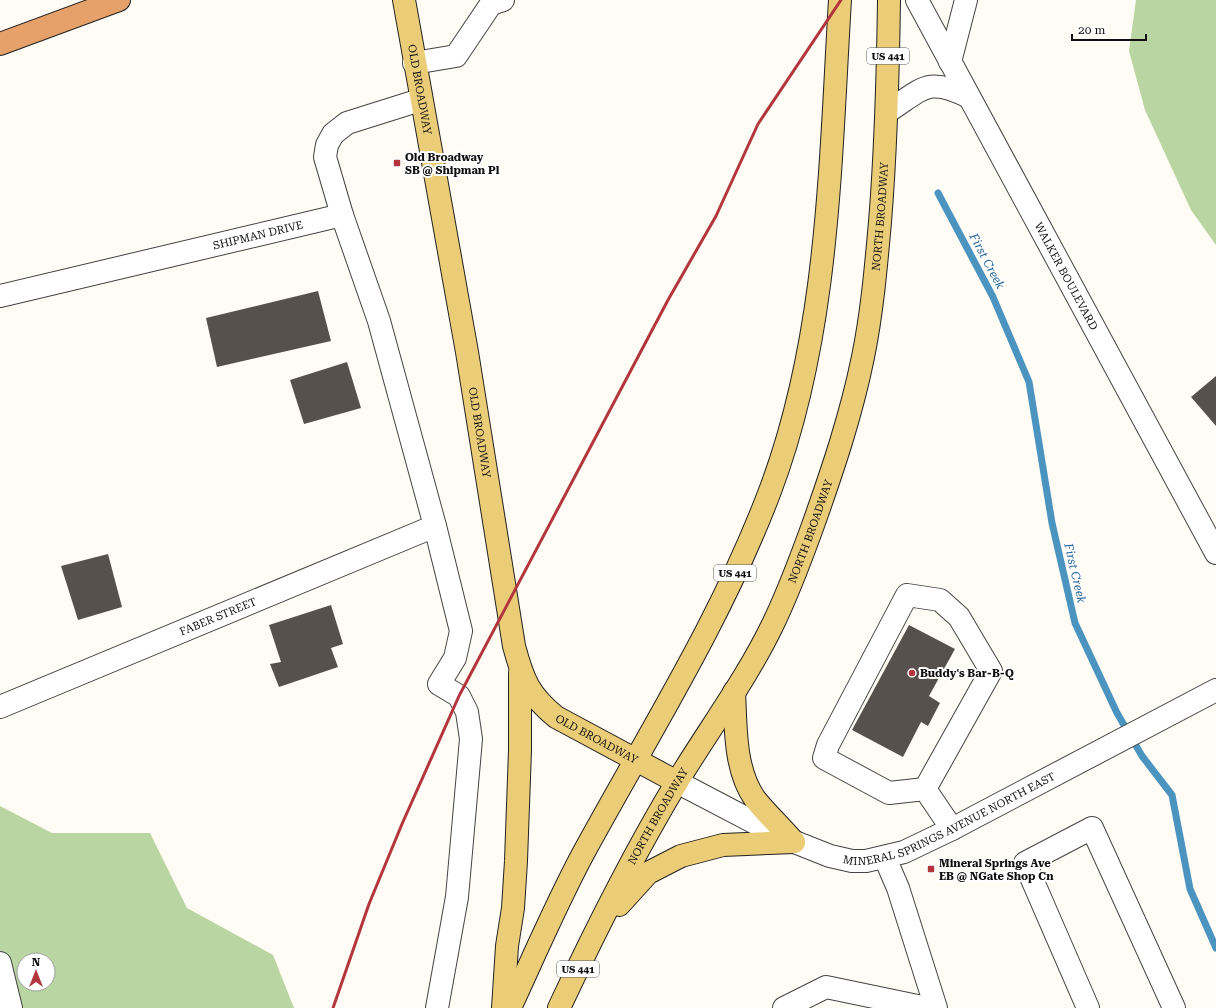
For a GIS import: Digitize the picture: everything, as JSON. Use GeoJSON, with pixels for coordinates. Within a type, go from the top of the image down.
{"type":"FeatureCollection","features":[{"type":"Feature","properties":{"kind":"highway"},"geometry":{"type":"LineString","coordinates":[[0,44],[119,0]]}},
{"type":"Feature","properties":{"kind":"main road","name":"OLD BROADWAY"},"geometry":{"type":"LineString","coordinates":[[404,0],[420,100],[465,345],[513,638],[520,669],[530,691],[541,705],[556,717],[677,782]]}},
{"type":"Feature","properties":{"kind":"main road","name":"US 441"},"geometry":{"type":"LineString","coordinates":[[510,1008],[583,854],[636,760],[716,611],[744,553],[771,490],[792,423],[808,351],[823,255],[840,0]]}},
{"type":"Feature","properties":{"kind":"main road","name":"NORTH BROADWAY"},"geometry":{"type":"LineString","coordinates":[[559,1008],[596,929],[677,782],[734,692],[773,624],[806,544],[846,429],[863,356],[875,274],[887,112],[889,0]]}},
{"type":"Feature","properties":{"kind":"main road"},"geometry":{"type":"LineString","coordinates":[[503,1008],[506,946],[513,908],[516,861],[520,750],[520,669]]}},
{"type":"Feature","properties":{"kind":"main road"},"geometry":{"type":"LineString","coordinates":[[734,692],[736,738],[742,769],[755,798],[794,842]]}},
{"type":"Feature","properties":{"kind":"main road"},"geometry":{"type":"LineString","coordinates":[[596,929],[648,873],[681,856],[723,845],[794,842]]}},
{"type":"Feature","properties":{"kind":"street"},"geometry":{"type":"LineString","coordinates":[[414,63],[456,56],[491,4],[502,0]]}},
{"type":"Feature","properties":{"kind":"street","name":"WALKER BOULEVARD"},"geometry":{"type":"LineString","coordinates":[[917,0],[1216,553]]}},
{"type":"Feature","properties":{"kind":"street"},"geometry":{"type":"LineString","coordinates":[[950,62],[966,0]]}},
{"type":"Feature","properties":{"kind":"street"},"geometry":{"type":"LineString","coordinates":[[887,112],[923,88],[937,85],[952,88],[969,97]]}},
{"type":"Feature","properties":{"kind":"street"},"geometry":{"type":"LineString","coordinates":[[420,100],[347,123],[333,134],[327,145],[325,157],[342,215],[379,321],[435,526],[461,631],[455,658],[439,684],[459,696],[467,712],[471,739],[457,897],[436,1008]]}},
{"type":"Feature","properties":{"kind":"street","name":"SHIPMAN DRIVE"},"geometry":{"type":"LineString","coordinates":[[0,296],[342,215]]}},
{"type":"Feature","properties":{"kind":"street","name":"FABER STREET"},"geometry":{"type":"LineString","coordinates":[[0,707],[435,526]]}},
{"type":"Feature","properties":{"kind":"street"},"geometry":{"type":"LineString","coordinates":[[932,610],[958,617],[991,671],[925,789],[889,793],[824,758],[828,745],[840,744],[907,616],[932,610]]}},
{"type":"Feature","properties":{"kind":"street","name":"MINERAL SPRINGS AVENUE NORTH EAST"},"geometry":{"type":"LineString","coordinates":[[677,782],[794,842],[830,856],[852,861],[885,858],[904,852],[952,829],[1216,690]]}},
{"type":"Feature","properties":{"kind":"street"},"geometry":{"type":"LineString","coordinates":[[925,789],[952,829]]}},
{"type":"Feature","properties":{"kind":"street"},"geometry":{"type":"LineString","coordinates":[[1088,1008],[1025,863],[1092,828],[1174,1008]]}},
{"type":"Feature","properties":{"kind":"street"},"geometry":{"type":"LineString","coordinates":[[885,858],[898,888],[936,1008]]}},
{"type":"Feature","properties":{"kind":"street"},"geometry":{"type":"LineString","coordinates":[[0,963],[11,1008]]}},
{"type":"Feature","properties":{"kind":"street"},"geometry":{"type":"LineString","coordinates":[[784,1008],[826,987],[927,1008]]}},
{"type":"Feature","properties":{"kind":"green space"},"geometry":{"type":"Polygon","coordinates":[[[1136,0],[1216,0],[1216,245],[1191,210],[1145,110],[1129,51],[1136,0]]]}},
{"type":"Feature","properties":{"kind":"green space"},"geometry":{"type":"Polygon","coordinates":[[[0,806],[52,833],[150,833],[187,908],[273,955],[294,1008],[0,1008],[0,806]]]}},
{"type":"Feature","properties":{"kind":"building"},"geometry":{"type":"Polygon","coordinates":[[[318,291],[331,341],[217,367],[206,318],[318,291]]]}},
{"type":"Feature","properties":{"kind":"building"},"geometry":{"type":"Polygon","coordinates":[[[347,362],[361,408],[304,424],[290,380],[347,362]]]}},
{"type":"Feature","properties":{"kind":"building"},"geometry":{"type":"Polygon","coordinates":[[[1216,376],[1216,426],[1191,397],[1216,376]]]}},
{"type":"Feature","properties":{"kind":"building"},"geometry":{"type":"Polygon","coordinates":[[[108,554],[122,607],[78,620],[61,566],[108,554]]]}},
{"type":"Feature","properties":{"kind":"building"},"geometry":{"type":"Polygon","coordinates":[[[331,605],[343,644],[331,648],[338,667],[279,687],[270,664],[281,662],[269,625],[331,605]]]}},
{"type":"Feature","properties":{"kind":"building","name":"Buddy's Bar-B-Q"},"geometry":{"type":"Polygon","coordinates":[[[909,625],[955,649],[929,696],[940,703],[928,726],[921,722],[903,757],[852,730],[909,625]]]}},
{"type":"Feature","properties":{"kind":"waterway","name":"First Creek"},"geometry":{"type":"LineString","coordinates":[[938,193],[993,297],[1029,382],[1052,523],[1075,623],[1117,713],[1142,756],[1172,795],[1190,889],[1216,948]]}},
{"type":"Feature","properties":{"kind":"railway"},"geometry":{"type":"LineString","coordinates":[[333,1008],[369,904],[402,824],[459,696],[668,300],[716,216],[758,124],[841,0]]}},
{"type":"Feature","properties":{"kind":"place","name":"Old Broadway SB @ Shipman Pl"},"geometry":{"type":"Point","coordinates":[397,163]}},
{"type":"Feature","properties":{"kind":"place","name":"Buddy's Bar-B-Q"},"geometry":{"type":"Point","coordinates":[912,673]}},
{"type":"Feature","properties":{"kind":"place","name":"Mineral Springs Ave EB @ NGate Shop Cn"},"geometry":{"type":"Point","coordinates":[931,869]}}]}
